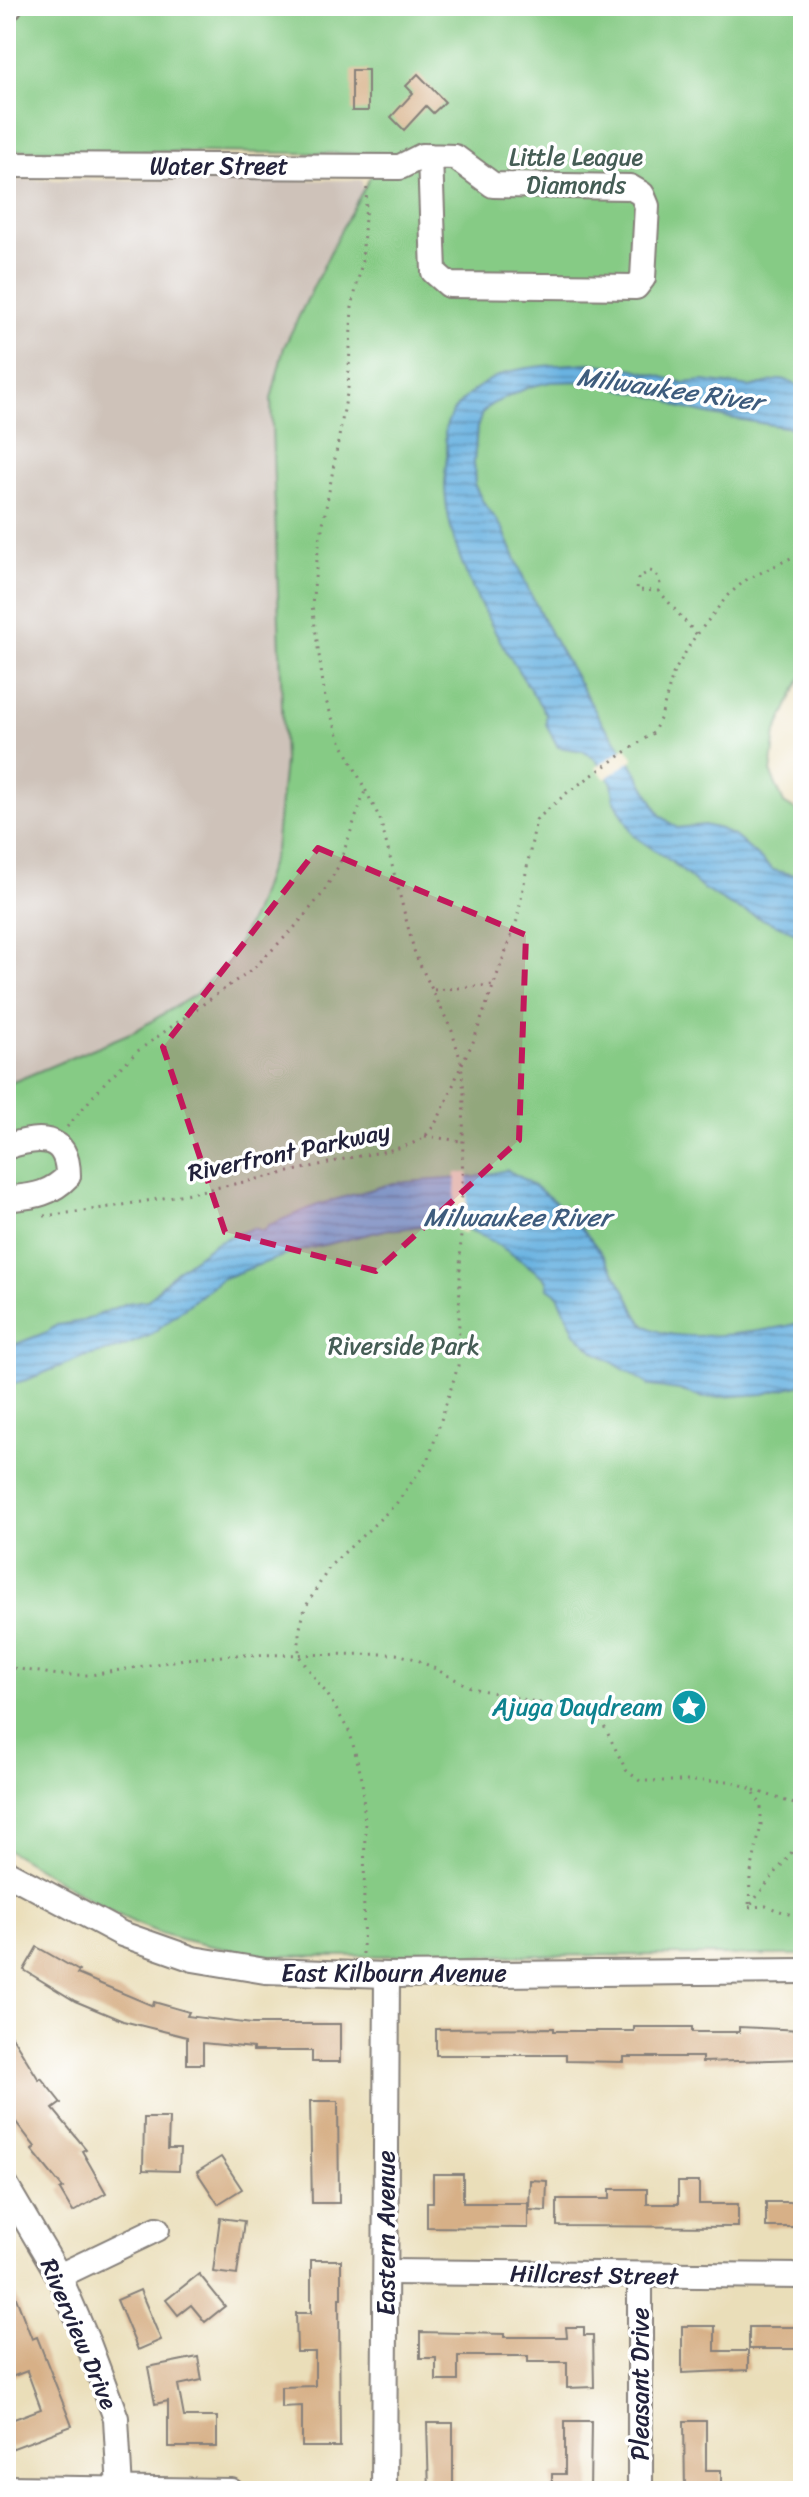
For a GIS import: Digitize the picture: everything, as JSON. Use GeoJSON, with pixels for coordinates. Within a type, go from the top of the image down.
{"type":"FeatureCollection","features":[{"type":"Feature","properties":{"kind":"street"},"geometry":{"type":"LineString","coordinates":[[6,11],[10,6]]}},
{"type":"Feature","properties":{"kind":"street","name":"Water Street"},"geometry":{"type":"LineString","coordinates":[[6,165],[400,167],[422,156],[430,156]]}},
{"type":"Feature","properties":{"kind":"street"},"geometry":{"type":"LineString","coordinates":[[430,156],[455,157],[493,185],[630,187],[642,194],[647,206],[643,278],[636,287],[449,285],[434,272],[430,156]]}},
{"type":"Feature","properties":{"kind":"street"},"geometry":{"type":"LineString","coordinates":[[6,1147],[39,1138],[57,1145],[68,1161],[68,1176],[57,1187],[40,1196],[6,1199]]}},
{"type":"Feature","properties":{"kind":"street","name":"East Kilbourn Avenue"},"geometry":{"type":"LineString","coordinates":[[6,1872],[122,1934],[193,1959],[265,1971],[375,1974],[803,1971]]}},
{"type":"Feature","properties":{"kind":"street","name":"Eastern Avenue"},"geometry":{"type":"LineString","coordinates":[[375,1974],[386,2272],[384,2491]]}},
{"type":"Feature","properties":{"kind":"street","name":"Riverview Drive"},"geometry":{"type":"LineString","coordinates":[[6,2186],[59,2276],[88,2343],[116,2418],[120,2491]]}},
{"type":"Feature","properties":{"kind":"street"},"geometry":{"type":"LineString","coordinates":[[59,2276],[157,2229]]}},
{"type":"Feature","properties":{"kind":"street","name":"Hillcrest Street"},"geometry":{"type":"LineString","coordinates":[[386,2272],[803,2276]]}},
{"type":"Feature","properties":{"kind":"street","name":"Pleasant Drive"},"geometry":{"type":"LineString","coordinates":[[640,2276],[640,2491]]}},
{"type":"Feature","properties":{"kind":"street"},"geometry":{"type":"LineString","coordinates":[[6,2488],[231,2491]]}},
{"type":"Feature","properties":{"kind":"path"},"geometry":{"type":"LineString","coordinates":[[367,167],[362,262],[352,307],[348,388],[318,551],[312,605],[325,698],[339,737],[380,819],[415,954],[452,1031],[461,1062],[464,1093],[459,1249],[461,1348],[458,1366],[429,1458],[396,1504],[330,1566],[305,1608],[299,1632],[299,1656],[350,1733],[362,1779],[375,1974]]}},
{"type":"Feature","properties":{"kind":"path","name":"Riverfront Parkway"},"geometry":{"type":"LineString","coordinates":[[38,1216],[129,1205],[398,1147],[425,1136],[472,1045],[517,920],[536,820],[568,792],[653,733],[661,717],[673,674],[697,635],[728,595],[737,587],[803,552]]}},
{"type":"Feature","properties":{"kind":"path"},"geometry":{"type":"LineString","coordinates":[[659,591],[642,593],[637,590],[638,578],[650,571],[656,573],[659,591],[697,635]]}},
{"type":"Feature","properties":{"kind":"path"},"geometry":{"type":"LineString","coordinates":[[57,1145],[71,1120],[139,1050],[255,967],[294,928],[323,893],[339,865],[365,791]]}},
{"type":"Feature","properties":{"kind":"path"},"geometry":{"type":"LineString","coordinates":[[432,990],[494,985]]}},
{"type":"Feature","properties":{"kind":"path"},"geometry":{"type":"LineString","coordinates":[[425,1136],[462,1141]]}},
{"type":"Feature","properties":{"kind":"path"},"geometry":{"type":"LineString","coordinates":[[6,1667],[59,1675],[91,1675],[185,1659],[235,1655],[396,1654],[416,1659],[472,1688],[590,1714],[604,1726],[626,1770],[640,1781],[731,1781],[803,1807]]}},
{"type":"Feature","properties":{"kind":"path"},"geometry":{"type":"LineString","coordinates":[[749,1907],[750,1877],[761,1825],[761,1805],[752,1789]]}},
{"type":"Feature","properties":{"kind":"path"},"geometry":{"type":"LineString","coordinates":[[749,1907],[803,1838]]}},
{"type":"Feature","properties":{"kind":"path"},"geometry":{"type":"LineString","coordinates":[[749,1907],[766,1906],[803,1919]]}},
{"type":"Feature","properties":{"kind":"highlighted area"},"geometry":{"type":"Polygon","coordinates":[[[318,848],[526,935],[519,1140],[376,1271],[225,1232],[163,1047],[318,848]]]}},
{"type":"Feature","properties":{"kind":"shaded area"},"geometry":{"type":"Polygon","coordinates":[[[6,180],[362,180],[363,191],[284,347],[272,446],[284,762],[275,850],[253,914],[231,958],[196,994],[135,1031],[6,1085],[6,180]]]}},
{"type":"Feature","properties":{"kind":"green space","name":"Riverside Park"},"geometry":{"type":"Polygon","coordinates":[[[6,6],[803,6],[803,674],[776,732],[771,774],[784,803],[803,815],[803,1955],[271,1956],[190,1941],[142,1926],[6,1849],[6,1085],[135,1031],[196,994],[231,958],[253,914],[275,850],[284,762],[271,399],[284,347],[342,228],[383,154],[6,150],[6,6]]]}},
{"type":"Feature","properties":{"kind":"water","name":"Milwaukee River"},"geometry":{"type":"Polygon","coordinates":[[[588,363],[634,369],[684,383],[703,381],[750,387],[782,379],[803,387],[803,430],[712,415],[679,407],[665,399],[586,381],[550,382],[529,387],[492,404],[482,413],[477,428],[474,463],[475,486],[503,529],[553,638],[601,721],[629,758],[660,815],[677,828],[704,825],[720,829],[737,838],[773,870],[803,877],[803,936],[734,907],[703,889],[672,862],[634,836],[614,799],[612,783],[596,760],[584,751],[558,747],[546,724],[546,714],[491,624],[460,557],[445,490],[445,433],[454,410],[479,386],[497,376],[536,367],[588,363]]]}},
{"type":"Feature","properties":{"kind":"water"},"geometry":{"type":"Polygon","coordinates":[[[507,1170],[543,1192],[575,1221],[602,1254],[647,1326],[661,1332],[700,1336],[803,1322],[803,1384],[763,1394],[704,1398],[651,1386],[594,1351],[575,1333],[558,1295],[548,1288],[547,1280],[488,1239],[463,1227],[443,1223],[389,1229],[291,1253],[221,1279],[149,1336],[6,1386],[6,1348],[57,1325],[83,1321],[127,1303],[148,1300],[175,1272],[217,1242],[253,1228],[264,1231],[269,1225],[320,1204],[394,1183],[476,1177],[507,1170]]]}},
{"type":"Feature","properties":{"kind":"pier"},"geometry":{"type":"Polygon","coordinates":[[[626,747],[634,759],[605,779],[596,767],[626,747]]]}},
{"type":"Feature","properties":{"kind":"pier"},"geometry":{"type":"Polygon","coordinates":[[[456,1173],[468,1173],[466,1234],[454,1229],[456,1173]]]}},
{"type":"Feature","properties":{"kind":"building"},"geometry":{"type":"Polygon","coordinates":[[[352,70],[368,70],[368,111],[352,111],[352,70]]]}},
{"type":"Feature","properties":{"kind":"building"},"geometry":{"type":"Polygon","coordinates":[[[418,74],[445,102],[433,113],[426,106],[404,130],[391,117],[413,93],[406,86],[418,74]]]}},
{"type":"Feature","properties":{"kind":"building"},"geometry":{"type":"Polygon","coordinates":[[[37,1947],[79,1971],[77,1974],[153,2006],[154,2002],[189,2012],[187,2016],[252,2024],[340,2024],[340,2062],[312,2062],[312,2051],[253,2051],[253,2048],[203,2043],[203,2064],[187,2064],[187,2037],[123,2021],[75,2001],[24,1970],[37,1947]]]}},
{"type":"Feature","properties":{"kind":"building"},"geometry":{"type":"Polygon","coordinates":[[[6,2027],[39,2080],[41,2078],[61,2103],[53,2109],[86,2149],[82,2151],[106,2193],[73,2212],[60,2190],[63,2188],[32,2150],[35,2147],[6,2109],[6,2027]]]}},
{"type":"Feature","properties":{"kind":"building"},"geometry":{"type":"Polygon","coordinates":[[[634,2027],[692,2027],[692,2032],[739,2032],[739,2027],[803,2030],[803,2059],[702,2062],[702,2057],[624,2057],[624,2062],[566,2061],[566,2055],[436,2055],[436,2029],[634,2031],[634,2027]]]}},
{"type":"Feature","properties":{"kind":"building"},"geometry":{"type":"Polygon","coordinates":[[[310,2101],[338,2101],[339,2203],[312,2203],[310,2101]]]}},
{"type":"Feature","properties":{"kind":"building"},"geometry":{"type":"Polygon","coordinates":[[[144,2118],[169,2118],[168,2149],[180,2149],[179,2171],[143,2170],[144,2118]]]}},
{"type":"Feature","properties":{"kind":"building"},"geometry":{"type":"Polygon","coordinates":[[[221,2157],[242,2189],[218,2204],[197,2172],[221,2157]]]}},
{"type":"Feature","properties":{"kind":"building"},"geometry":{"type":"Polygon","coordinates":[[[433,2174],[463,2174],[463,2203],[528,2203],[528,2228],[427,2227],[427,2202],[433,2202],[433,2174]]]}},
{"type":"Feature","properties":{"kind":"building"},"geometry":{"type":"Polygon","coordinates":[[[530,2180],[547,2181],[546,2211],[529,2210],[530,2180]]]}},
{"type":"Feature","properties":{"kind":"building"},"geometry":{"type":"Polygon","coordinates":[[[678,2182],[699,2182],[699,2204],[738,2204],[738,2227],[557,2226],[557,2199],[610,2199],[610,2189],[647,2189],[647,2204],[678,2204],[678,2182]]]}},
{"type":"Feature","properties":{"kind":"building"},"geometry":{"type":"Polygon","coordinates":[[[766,2202],[802,2202],[802,2227],[766,2227],[766,2202]]]}},
{"type":"Feature","properties":{"kind":"building"},"geometry":{"type":"Polygon","coordinates":[[[220,2218],[244,2221],[237,2275],[213,2272],[220,2218]]]}},
{"type":"Feature","properties":{"kind":"building"},"geometry":{"type":"Polygon","coordinates":[[[311,2260],[341,2260],[340,2447],[302,2447],[302,2406],[281,2407],[281,2387],[315,2386],[315,2352],[297,2352],[296,2313],[311,2313],[311,2260]]]}},
{"type":"Feature","properties":{"kind":"building"},"geometry":{"type":"Polygon","coordinates":[[[199,2274],[225,2306],[205,2322],[191,2305],[178,2315],[166,2300],[199,2274]]]}},
{"type":"Feature","properties":{"kind":"building"},"geometry":{"type":"Polygon","coordinates":[[[7,2275],[32,2339],[37,2337],[72,2426],[11,2449],[6,2422],[41,2409],[27,2371],[6,2379],[7,2275]]]}},
{"type":"Feature","properties":{"kind":"building"},"geometry":{"type":"Polygon","coordinates":[[[140,2290],[161,2340],[138,2350],[117,2300],[140,2290]]]}},
{"type":"Feature","properties":{"kind":"building"},"geometry":{"type":"Polygon","coordinates":[[[682,2326],[715,2326],[715,2351],[748,2351],[748,2370],[682,2373],[682,2326]]]}},
{"type":"Feature","properties":{"kind":"building"},"geometry":{"type":"Polygon","coordinates":[[[566,2327],[584,2327],[584,2335],[593,2335],[594,2387],[567,2388],[567,2362],[528,2362],[528,2356],[458,2356],[458,2381],[436,2381],[436,2358],[420,2358],[420,2332],[567,2337],[566,2327]]]}},
{"type":"Feature","properties":{"kind":"building"},"geometry":{"type":"Polygon","coordinates":[[[749,2327],[803,2327],[803,2349],[749,2349],[749,2327]]]}},
{"type":"Feature","properties":{"kind":"building"},"geometry":{"type":"Polygon","coordinates":[[[198,2357],[202,2380],[178,2385],[184,2417],[217,2417],[217,2447],[168,2447],[168,2401],[155,2404],[148,2367],[198,2357]]]}},
{"type":"Feature","properties":{"kind":"building"},"geometry":{"type":"Polygon","coordinates":[[[565,2421],[591,2421],[590,2491],[552,2491],[552,2474],[565,2474],[565,2421]]]}},
{"type":"Feature","properties":{"kind":"building"},"geometry":{"type":"Polygon","coordinates":[[[684,2421],[706,2421],[706,2470],[721,2470],[721,2491],[685,2491],[684,2421]]]}},
{"type":"Feature","properties":{"kind":"building"},"geometry":{"type":"Polygon","coordinates":[[[427,2423],[453,2423],[453,2491],[429,2491],[427,2423]]]}},
{"type":"Feature","properties":{"kind":"place","name":"Ajuga Daydream"},"geometry":{"type":"Point","coordinates":[689,1707]}},
{"type":"Feature","properties":{"kind":"park label","name":"Little League Diamonds"},"geometry":{"type":"Point","coordinates":[576,171]}}]}
